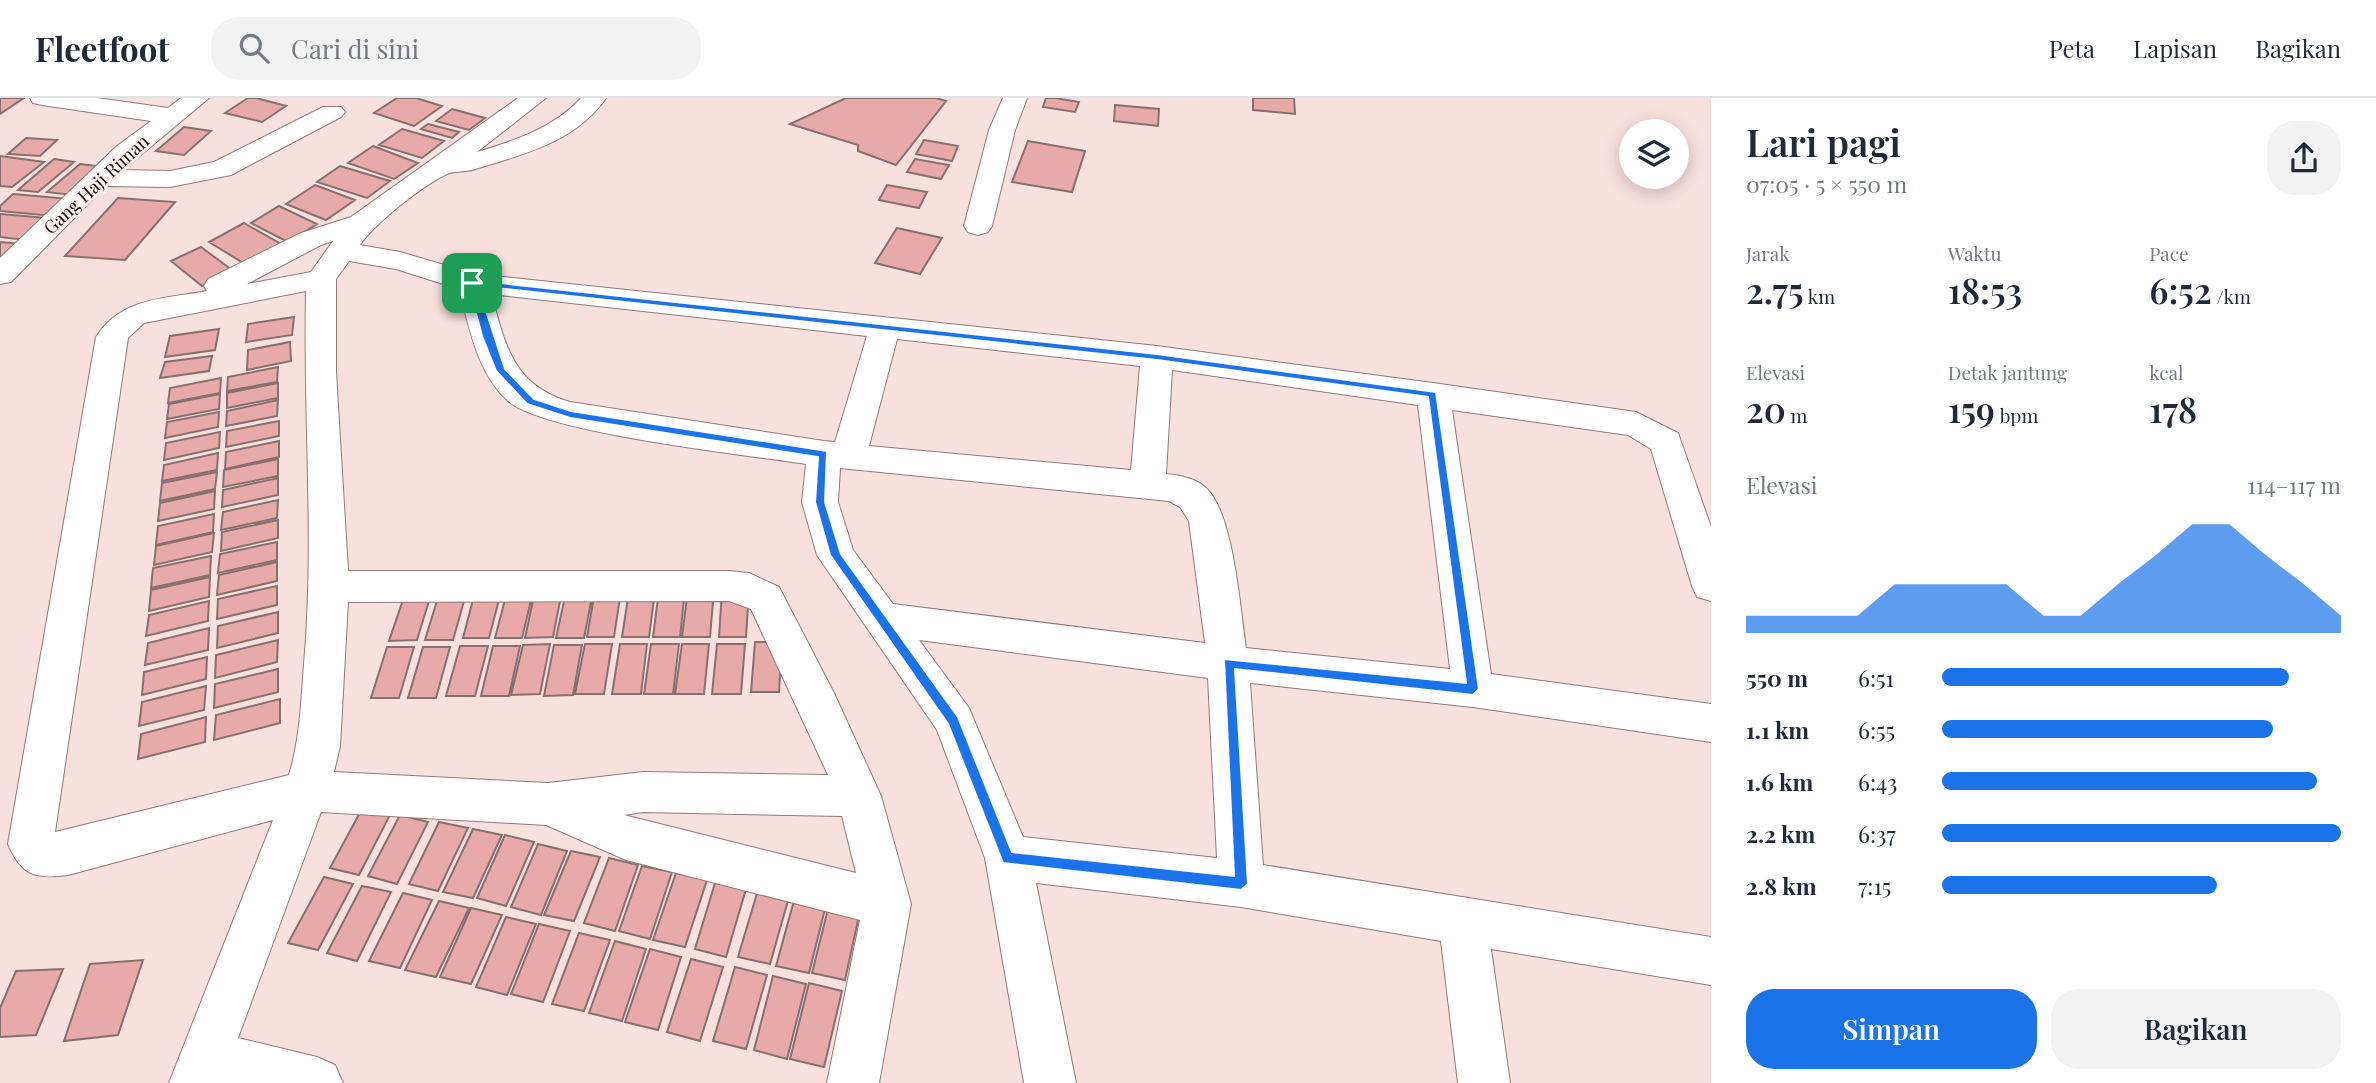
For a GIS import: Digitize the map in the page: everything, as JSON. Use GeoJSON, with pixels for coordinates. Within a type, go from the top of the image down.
{"type":"FeatureCollection","features":[{"type":"Feature","properties":{"kind":"street"},"geometry":{"type":"LineString","coordinates":[[42,98],[173,116]]}},
{"type":"Feature","properties":{"kind":"street","name":"Gang Haji Riman"},"geometry":{"type":"LineString","coordinates":[[0,275],[99,178],[197,98]]}},
{"type":"Feature","properties":{"kind":"street"},"geometry":{"type":"LineString","coordinates":[[534,98],[422,177],[340,251],[180,306],[135,315],[121,324],[113,337],[31,844],[43,856],[68,853],[307,791],[548,804],[643,792],[859,796]]}},
{"type":"Feature","properties":{"kind":"street"},"geometry":{"type":"LineString","coordinates":[[422,177],[556,130],[572,121],[594,98]]}},
{"type":"Feature","properties":{"kind":"street"},"geometry":{"type":"LineString","coordinates":[[978,226],[1002,130],[1015,98]]}},
{"type":"Feature","properties":{"kind":"street"},"geometry":{"type":"LineString","coordinates":[[99,178],[170,179],[222,169],[332,112]]}},
{"type":"Feature","properties":{"kind":"street"},"geometry":{"type":"LineString","coordinates":[[180,306],[311,239],[340,251],[400,261],[472,283],[1157,357],[1636,424],[1666,442],[1711,586]]}},
{"type":"Feature","properties":{"kind":"street"},"geometry":{"type":"LineString","coordinates":[[317,1083],[201,1070],[307,791],[319,746],[330,587],[320,372],[340,251]]}},
{"type":"Feature","properties":{"kind":"street"},"geometry":{"type":"LineString","coordinates":[[472,283],[487,336],[501,371],[531,402],[570,414],[836,454],[1176,488],[1193,497],[1207,520],[1228,663],[1241,884]]}},
{"type":"Feature","properties":{"kind":"street"},"geometry":{"type":"LineString","coordinates":[[885,326],[820,502],[836,555],[954,721],[1008,858],[1051,1083]]}},
{"type":"Feature","properties":{"kind":"street"},"geometry":{"type":"LineString","coordinates":[[1147,486],[1157,357]]}},
{"type":"Feature","properties":{"kind":"street"},"geometry":{"type":"LineString","coordinates":[[1433,394],[1473,689]]}},
{"type":"Feature","properties":{"kind":"street"},"geometry":{"type":"LineString","coordinates":[[330,587],[705,585],[749,589],[765,598],[859,796],[887,904],[853,1083]]}},
{"type":"Feature","properties":{"kind":"street"},"geometry":{"type":"LineString","coordinates":[[883,619],[1228,663],[1473,689],[1711,723]]}},
{"type":"Feature","properties":{"kind":"street"},"geometry":{"type":"LineString","coordinates":[[548,804],[626,838],[887,904]]}},
{"type":"Feature","properties":{"kind":"street"},"geometry":{"type":"LineString","coordinates":[[1008,858],[1241,884],[1711,961]]}},
{"type":"Feature","properties":{"kind":"street"},"geometry":{"type":"LineString","coordinates":[[1463,921],[1484,1083]]}},
{"type":"Feature","properties":{"kind":"building"},"geometry":{"type":"Polygon","coordinates":[[[0,98],[24,98],[0,114],[0,98]]]}},
{"type":"Feature","properties":{"kind":"building"},"geometry":{"type":"Polygon","coordinates":[[[248,98],[286,106],[262,122],[225,113],[248,98]]]}},
{"type":"Feature","properties":{"kind":"building"},"geometry":{"type":"Polygon","coordinates":[[[397,98],[416,98],[442,106],[414,126],[374,113],[397,98]]]}},
{"type":"Feature","properties":{"kind":"building"},"geometry":{"type":"Polygon","coordinates":[[[846,98],[936,98],[946,101],[896,165],[858,151],[858,145],[790,124],[846,98]]]}},
{"type":"Feature","properties":{"kind":"building"},"geometry":{"type":"Polygon","coordinates":[[[1046,98],[1079,102],[1075,112],[1043,107],[1046,98]]]}},
{"type":"Feature","properties":{"kind":"building"},"geometry":{"type":"Polygon","coordinates":[[[1253,98],[1294,98],[1295,114],[1253,110],[1253,98]]]}},
{"type":"Feature","properties":{"kind":"building"},"geometry":{"type":"Polygon","coordinates":[[[1115,105],[1159,109],[1158,126],[1114,121],[1115,105]]]}},
{"type":"Feature","properties":{"kind":"building"},"geometry":{"type":"Polygon","coordinates":[[[452,109],[485,118],[469,130],[436,121],[452,109]]]}},
{"type":"Feature","properties":{"kind":"building"},"geometry":{"type":"Polygon","coordinates":[[[428,124],[459,132],[452,138],[421,129],[428,124]]]}},
{"type":"Feature","properties":{"kind":"building"},"geometry":{"type":"Polygon","coordinates":[[[184,127],[211,131],[184,155],[156,151],[184,127]]]}},
{"type":"Feature","properties":{"kind":"building"},"geometry":{"type":"Polygon","coordinates":[[[402,129],[444,141],[422,158],[379,145],[402,129]]]}},
{"type":"Feature","properties":{"kind":"building"},"geometry":{"type":"Polygon","coordinates":[[[26,138],[57,140],[40,156],[8,154],[26,138]]]}},
{"type":"Feature","properties":{"kind":"building"},"geometry":{"type":"Polygon","coordinates":[[[924,140],[958,146],[952,161],[916,154],[924,140]]]}},
{"type":"Feature","properties":{"kind":"building"},"geometry":{"type":"Polygon","coordinates":[[[1028,141],[1085,151],[1072,192],[1012,182],[1028,141]]]}},
{"type":"Feature","properties":{"kind":"building"},"geometry":{"type":"Polygon","coordinates":[[[373,146],[418,163],[394,179],[348,163],[373,146]]]}},
{"type":"Feature","properties":{"kind":"building"},"geometry":{"type":"Polygon","coordinates":[[[0,156],[44,162],[12,187],[0,186],[0,156]]]}},
{"type":"Feature","properties":{"kind":"building"},"geometry":{"type":"Polygon","coordinates":[[[54,159],[74,162],[38,192],[18,190],[54,159]]]}},
{"type":"Feature","properties":{"kind":"building"},"geometry":{"type":"Polygon","coordinates":[[[915,159],[949,165],[941,179],[907,172],[915,159]]]}},
{"type":"Feature","properties":{"kind":"building"},"geometry":{"type":"Polygon","coordinates":[[[80,164],[105,167],[73,195],[47,192],[80,164]]]}},
{"type":"Feature","properties":{"kind":"building"},"geometry":{"type":"Polygon","coordinates":[[[340,166],[390,181],[367,198],[317,182],[340,166]]]}},
{"type":"Feature","properties":{"kind":"building"},"geometry":{"type":"Polygon","coordinates":[[[315,185],[355,200],[326,220],[286,204],[315,185]]]}},
{"type":"Feature","properties":{"kind":"building"},"geometry":{"type":"Polygon","coordinates":[[[887,185],[927,192],[919,208],[879,200],[887,185]]]}},
{"type":"Feature","properties":{"kind":"building"},"geometry":{"type":"Polygon","coordinates":[[[13,194],[70,199],[54,216],[0,211],[0,206],[13,194]]]}},
{"type":"Feature","properties":{"kind":"building"},"geometry":{"type":"Polygon","coordinates":[[[118,198],[175,202],[125,260],[65,256],[118,198]]]}},
{"type":"Feature","properties":{"kind":"building"},"geometry":{"type":"Polygon","coordinates":[[[279,206],[317,224],[288,242],[251,223],[279,206]]]}},
{"type":"Feature","properties":{"kind":"building"},"geometry":{"type":"Polygon","coordinates":[[[0,214],[48,218],[26,240],[0,237],[0,214]]]}},
{"type":"Feature","properties":{"kind":"building"},"geometry":{"type":"Polygon","coordinates":[[[244,223],[281,244],[245,264],[209,242],[244,223]]]}},
{"type":"Feature","properties":{"kind":"building"},"geometry":{"type":"Polygon","coordinates":[[[897,228],[942,238],[920,274],[875,263],[897,228]]]}},
{"type":"Feature","properties":{"kind":"building"},"geometry":{"type":"Polygon","coordinates":[[[0,242],[24,244],[0,262],[0,242]]]}},
{"type":"Feature","properties":{"kind":"building"},"geometry":{"type":"Polygon","coordinates":[[[201,247],[232,270],[202,286],[171,261],[201,247]]]}},
{"type":"Feature","properties":{"kind":"building"},"geometry":{"type":"Polygon","coordinates":[[[294,317],[292,335],[246,342],[248,324],[294,317]]]}},
{"type":"Feature","properties":{"kind":"building"},"geometry":{"type":"Polygon","coordinates":[[[219,329],[215,350],[165,357],[170,336],[219,329]]]}},
{"type":"Feature","properties":{"kind":"building"},"geometry":{"type":"Polygon","coordinates":[[[290,342],[291,361],[247,370],[248,350],[290,342]]]}},
{"type":"Feature","properties":{"kind":"building"},"geometry":{"type":"Polygon","coordinates":[[[212,356],[209,371],[160,378],[165,362],[212,356]]]}},
{"type":"Feature","properties":{"kind":"building"},"geometry":{"type":"Polygon","coordinates":[[[278,367],[277,382],[227,391],[228,377],[278,367]]]}},
{"type":"Feature","properties":{"kind":"building"},"geometry":{"type":"Polygon","coordinates":[[[221,378],[220,393],[168,403],[170,388],[221,378]]]}},
{"type":"Feature","properties":{"kind":"building"},"geometry":{"type":"Polygon","coordinates":[[[278,383],[278,398],[227,408],[227,393],[278,383]]]}},
{"type":"Feature","properties":{"kind":"building"},"geometry":{"type":"Polygon","coordinates":[[[220,394],[219,409],[167,419],[169,404],[220,394]]]}},
{"type":"Feature","properties":{"kind":"building"},"geometry":{"type":"Polygon","coordinates":[[[278,400],[277,416],[226,426],[227,411],[278,400]]]}},
{"type":"Feature","properties":{"kind":"building"},"geometry":{"type":"Polygon","coordinates":[[[219,412],[218,427],[165,438],[167,422],[219,412]]]}},
{"type":"Feature","properties":{"kind":"building"},"geometry":{"type":"Polygon","coordinates":[[[279,421],[279,436],[226,447],[227,431],[279,421]]]}},
{"type":"Feature","properties":{"kind":"building"},"geometry":{"type":"Polygon","coordinates":[[[220,432],[219,448],[164,460],[166,443],[220,432]]]}},
{"type":"Feature","properties":{"kind":"building"},"geometry":{"type":"Polygon","coordinates":[[[279,441],[279,457],[225,469],[226,452],[279,441]]]}},
{"type":"Feature","properties":{"kind":"building"},"geometry":{"type":"Polygon","coordinates":[[[218,453],[217,470],[162,481],[164,465],[218,453]]]}},
{"type":"Feature","properties":{"kind":"building"},"geometry":{"type":"Polygon","coordinates":[[[278,459],[278,476],[223,487],[224,470],[278,459]]]}},
{"type":"Feature","properties":{"kind":"building"},"geometry":{"type":"Polygon","coordinates":[[[217,472],[215,489],[160,501],[162,483],[217,472]]]}},
{"type":"Feature","properties":{"kind":"building"},"geometry":{"type":"Polygon","coordinates":[[[278,478],[278,495],[222,507],[223,490],[278,478]]]}},
{"type":"Feature","properties":{"kind":"building"},"geometry":{"type":"Polygon","coordinates":[[[215,491],[214,509],[158,521],[160,503],[215,491]]]}},
{"type":"Feature","properties":{"kind":"building"},"geometry":{"type":"Polygon","coordinates":[[[278,500],[277,518],[221,530],[223,512],[278,500]]]}},
{"type":"Feature","properties":{"kind":"building"},"geometry":{"type":"Polygon","coordinates":[[[214,514],[213,532],[156,545],[158,526],[214,514]]]}},
{"type":"Feature","properties":{"kind":"building"},"geometry":{"type":"Polygon","coordinates":[[[278,520],[278,538],[221,551],[222,532],[278,520]]]}},
{"type":"Feature","properties":{"kind":"building"},"geometry":{"type":"Polygon","coordinates":[[[214,533],[212,552],[154,565],[156,546],[214,533]]]}},
{"type":"Feature","properties":{"kind":"building"},"geometry":{"type":"Polygon","coordinates":[[[277,542],[277,560],[218,573],[220,554],[277,542]]]}},
{"type":"Feature","properties":{"kind":"building"},"geometry":{"type":"Polygon","coordinates":[[[211,556],[210,575],[151,588],[153,568],[211,556]]]}},
{"type":"Feature","properties":{"kind":"building"},"geometry":{"type":"Polygon","coordinates":[[[277,562],[277,581],[217,595],[219,575],[277,562]]]}},
{"type":"Feature","properties":{"kind":"building"},"geometry":{"type":"Polygon","coordinates":[[[210,577],[209,597],[149,611],[151,590],[210,577]]]}},
{"type":"Feature","properties":{"kind":"building"},"geometry":{"type":"Polygon","coordinates":[[[277,586],[277,605],[217,619],[218,599],[277,586]]]}},
{"type":"Feature","properties":{"kind":"building"},"geometry":{"type":"Polygon","coordinates":[[[659,590],[685,590],[680,637],[653,637],[659,590]]]}},
{"type":"Feature","properties":{"kind":"building"},"geometry":{"type":"Polygon","coordinates":[[[688,590],[714,590],[710,637],[682,637],[688,590]]]}},
{"type":"Feature","properties":{"kind":"building"},"geometry":{"type":"Polygon","coordinates":[[[722,590],[749,590],[746,637],[719,637],[722,590]]]}},
{"type":"Feature","properties":{"kind":"building"},"geometry":{"type":"Polygon","coordinates":[[[535,591],[562,591],[553,637],[525,638],[535,591]]]}},
{"type":"Feature","properties":{"kind":"building"},"geometry":{"type":"Polygon","coordinates":[[[595,591],[621,591],[614,637],[587,637],[595,591]]]}},
{"type":"Feature","properties":{"kind":"building"},"geometry":{"type":"Polygon","coordinates":[[[629,591],[655,591],[649,637],[622,637],[629,591]]]}},
{"type":"Feature","properties":{"kind":"building"},"geometry":{"type":"Polygon","coordinates":[[[475,592],[501,592],[489,638],[463,638],[475,592]]]}},
{"type":"Feature","properties":{"kind":"building"},"geometry":{"type":"Polygon","coordinates":[[[507,592],[533,592],[522,638],[495,638],[507,592]]]}},
{"type":"Feature","properties":{"kind":"building"},"geometry":{"type":"Polygon","coordinates":[[[566,592],[593,592],[584,638],[556,638],[566,592]]]}},
{"type":"Feature","properties":{"kind":"building"},"geometry":{"type":"Polygon","coordinates":[[[405,594],[431,594],[417,640],[389,641],[405,594]]]}},
{"type":"Feature","properties":{"kind":"building"},"geometry":{"type":"Polygon","coordinates":[[[439,594],[466,594],[453,640],[425,640],[439,594]]]}},
{"type":"Feature","properties":{"kind":"building"},"geometry":{"type":"Polygon","coordinates":[[[209,601],[208,621],[146,636],[149,615],[209,601]]]}},
{"type":"Feature","properties":{"kind":"building"},"geometry":{"type":"Polygon","coordinates":[[[278,612],[278,633],[217,648],[218,626],[278,612]]]}},
{"type":"Feature","properties":{"kind":"building"},"geometry":{"type":"Polygon","coordinates":[[[209,628],[208,650],[145,665],[148,643],[209,628]]]}},
{"type":"Feature","properties":{"kind":"building"},"geometry":{"type":"Polygon","coordinates":[[[278,640],[277,662],[215,678],[216,655],[278,640]]]}},
{"type":"Feature","properties":{"kind":"building"},"geometry":{"type":"Polygon","coordinates":[[[755,642],[782,642],[779,692],[751,692],[755,642]]]}},
{"type":"Feature","properties":{"kind":"building"},"geometry":{"type":"Polygon","coordinates":[[[550,644],[540,694],[511,695],[523,645],[550,644]]]}},
{"type":"Feature","properties":{"kind":"building"},"geometry":{"type":"Polygon","coordinates":[[[585,644],[612,644],[604,694],[575,694],[585,644]]]}},
{"type":"Feature","properties":{"kind":"building"},"geometry":{"type":"Polygon","coordinates":[[[620,644],[647,644],[641,694],[612,694],[620,644]]]}},
{"type":"Feature","properties":{"kind":"building"},"geometry":{"type":"Polygon","coordinates":[[[651,644],[679,644],[673,694],[644,694],[651,644]]]}},
{"type":"Feature","properties":{"kind":"building"},"geometry":{"type":"Polygon","coordinates":[[[682,644],[709,644],[704,694],[675,694],[682,644]]]}},
{"type":"Feature","properties":{"kind":"building"},"geometry":{"type":"Polygon","coordinates":[[[717,644],[745,644],[741,694],[712,694],[717,644]]]}},
{"type":"Feature","properties":{"kind":"building"},"geometry":{"type":"Polygon","coordinates":[[[554,645],[582,645],[573,695],[544,696],[554,645]]]}},
{"type":"Feature","properties":{"kind":"building"},"geometry":{"type":"Polygon","coordinates":[[[460,646],[488,646],[475,696],[446,696],[460,646]]]}},
{"type":"Feature","properties":{"kind":"building"},"geometry":{"type":"Polygon","coordinates":[[[493,646],[520,646],[509,696],[481,696],[493,646]]]}},
{"type":"Feature","properties":{"kind":"building"},"geometry":{"type":"Polygon","coordinates":[[[387,647],[414,647],[399,698],[371,698],[387,647]]]}},
{"type":"Feature","properties":{"kind":"building"},"geometry":{"type":"Polygon","coordinates":[[[423,647],[450,647],[436,698],[408,698],[423,647]]]}},
{"type":"Feature","properties":{"kind":"building"},"geometry":{"type":"Polygon","coordinates":[[[207,657],[206,679],[142,695],[144,672],[207,657]]]}},
{"type":"Feature","properties":{"kind":"building"},"geometry":{"type":"Polygon","coordinates":[[[278,669],[278,692],[214,708],[215,684],[278,669]]]}},
{"type":"Feature","properties":{"kind":"building"},"geometry":{"type":"Polygon","coordinates":[[[206,686],[204,710],[139,726],[142,702],[206,686]]]}},
{"type":"Feature","properties":{"kind":"building"},"geometry":{"type":"Polygon","coordinates":[[[280,699],[280,723],[214,740],[216,715],[280,699]]]}},
{"type":"Feature","properties":{"kind":"building"},"geometry":{"type":"Polygon","coordinates":[[[206,717],[205,742],[138,759],[141,734],[206,717]]]}},
{"type":"Feature","properties":{"kind":"building"},"geometry":{"type":"Polygon","coordinates":[[[363,807],[391,813],[359,875],[330,868],[363,807]]]}},
{"type":"Feature","properties":{"kind":"building"},"geometry":{"type":"Polygon","coordinates":[[[400,815],[428,822],[397,884],[368,876],[400,815]]]}},
{"type":"Feature","properties":{"kind":"building"},"geometry":{"type":"Polygon","coordinates":[[[439,822],[468,828],[438,891],[409,884],[439,822]]]}},
{"type":"Feature","properties":{"kind":"building"},"geometry":{"type":"Polygon","coordinates":[[[473,829],[502,835],[473,898],[443,892],[473,829]]]}},
{"type":"Feature","properties":{"kind":"building"},"geometry":{"type":"Polygon","coordinates":[[[505,835],[534,842],[506,906],[477,898],[505,835]]]}},
{"type":"Feature","properties":{"kind":"building"},"geometry":{"type":"Polygon","coordinates":[[[538,844],[567,851],[541,915],[511,907],[538,844]]]}},
{"type":"Feature","properties":{"kind":"building"},"geometry":{"type":"Polygon","coordinates":[[[571,851],[600,857],[574,921],[544,915],[571,851]]]}},
{"type":"Feature","properties":{"kind":"building"},"geometry":{"type":"Polygon","coordinates":[[[609,858],[638,865],[615,931],[584,923],[609,858]]]}},
{"type":"Feature","properties":{"kind":"building"},"geometry":{"type":"Polygon","coordinates":[[[642,866],[672,872],[650,939],[619,931],[642,866]]]}},
{"type":"Feature","properties":{"kind":"building"},"geometry":{"type":"Polygon","coordinates":[[[676,873],[707,880],[685,947],[653,940],[676,873]]]}},
{"type":"Feature","properties":{"kind":"building"},"geometry":{"type":"Polygon","coordinates":[[[324,877],[353,884],[318,950],[288,943],[324,877]]]}},
{"type":"Feature","properties":{"kind":"building"},"geometry":{"type":"Polygon","coordinates":[[[715,883],[746,889],[726,957],[695,949],[715,883]]]}},
{"type":"Feature","properties":{"kind":"building"},"geometry":{"type":"Polygon","coordinates":[[[362,886],[391,892],[357,961],[327,953],[362,886]]]}},
{"type":"Feature","properties":{"kind":"building"},"geometry":{"type":"Polygon","coordinates":[[[758,890],[789,897],[770,964],[738,957],[758,890]]]}},
{"type":"Feature","properties":{"kind":"building"},"geometry":{"type":"Polygon","coordinates":[[[403,893],[432,900],[400,968],[369,961],[403,893]]]}},
{"type":"Feature","properties":{"kind":"building"},"geometry":{"type":"Polygon","coordinates":[[[795,897],[826,905],[809,973],[776,966],[795,897]]]}},
{"type":"Feature","properties":{"kind":"building"},"geometry":{"type":"Polygon","coordinates":[[[439,901],[469,908],[436,977],[405,970],[439,901]]]}},
{"type":"Feature","properties":{"kind":"building"},"geometry":{"type":"Polygon","coordinates":[[[829,905],[860,911],[845,980],[812,973],[829,905]]]}},
{"type":"Feature","properties":{"kind":"building"},"geometry":{"type":"Polygon","coordinates":[[[471,908],[502,915],[471,984],[440,977],[471,908]]]}},
{"type":"Feature","properties":{"kind":"building"},"geometry":{"type":"Polygon","coordinates":[[[506,917],[536,924],[507,995],[476,987],[506,917]]]}},
{"type":"Feature","properties":{"kind":"building"},"geometry":{"type":"Polygon","coordinates":[[[539,924],[570,931],[543,1002],[511,994],[539,924]]]}},
{"type":"Feature","properties":{"kind":"building"},"geometry":{"type":"Polygon","coordinates":[[[579,933],[610,940],[584,1011],[552,1004],[579,933]]]}},
{"type":"Feature","properties":{"kind":"building"},"geometry":{"type":"Polygon","coordinates":[[[615,941],[646,949],[622,1021],[589,1013],[615,941]]]}},
{"type":"Feature","properties":{"kind":"building"},"geometry":{"type":"Polygon","coordinates":[[[650,949],[681,957],[658,1030],[625,1022],[650,949]]]}},
{"type":"Feature","properties":{"kind":"building"},"geometry":{"type":"Polygon","coordinates":[[[691,959],[723,967],[700,1041],[667,1032],[691,959]]]}},
{"type":"Feature","properties":{"kind":"building"},"geometry":{"type":"Polygon","coordinates":[[[143,960],[118,1035],[64,1041],[90,964],[143,960]]]}},
{"type":"Feature","properties":{"kind":"building"},"geometry":{"type":"Polygon","coordinates":[[[735,967],[767,975],[746,1049],[713,1041],[735,967]]]}},
{"type":"Feature","properties":{"kind":"building"},"geometry":{"type":"Polygon","coordinates":[[[63,969],[36,1035],[0,1037],[0,1008],[16,971],[63,969]]]}},
{"type":"Feature","properties":{"kind":"building"},"geometry":{"type":"Polygon","coordinates":[[[773,976],[806,984],[787,1059],[754,1050],[773,976]]]}},
{"type":"Feature","properties":{"kind":"building"},"geometry":{"type":"Polygon","coordinates":[[[809,983],[842,991],[824,1067],[790,1059],[809,983]]]}},
{"type":"Feature","properties":{"kind":"route"},"geometry":{"type":"LineString","coordinates":[[472,283],[1157,357],[1433,394],[1473,689],[1228,663],[1241,884],[1008,858],[954,721],[836,555],[820,502],[824,454],[570,414],[531,402],[501,371],[487,336],[472,283]]}}]}
